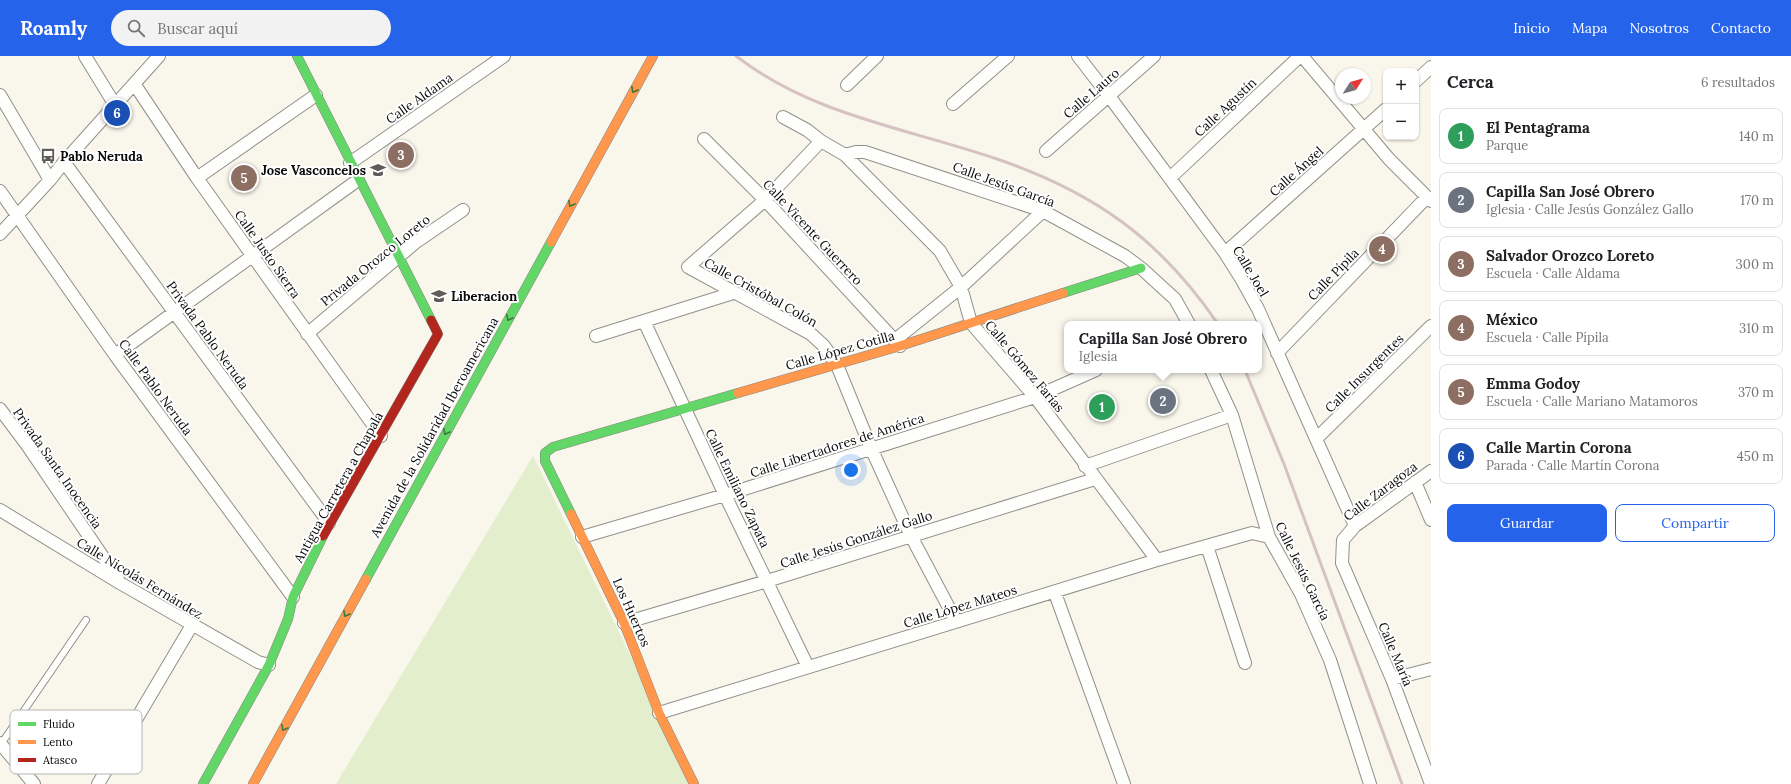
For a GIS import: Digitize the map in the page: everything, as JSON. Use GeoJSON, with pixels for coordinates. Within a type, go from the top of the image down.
{"type":"FeatureCollection","features":[{"type":"Feature","properties":{"kind":"main road","name":"Avenida de la Solidaridad Iberoamericana"},"geometry":{"type":"LineString","coordinates":[[253,784],[653,56]]}},
{"type":"Feature","properties":{"kind":"main road"},"geometry":{"type":"LineString","coordinates":[[302,58],[316,95],[398,258]]}},
{"type":"Feature","properties":{"kind":"main road","name":"Antigua Carretera a Chapala"},"geometry":{"type":"LineString","coordinates":[[204,784],[269,665],[288,619],[293,597],[329,523],[381,436],[438,334],[398,258]]}},
{"type":"Feature","properties":{"kind":"main road","name":"Calle López Cotilla"},"geometry":{"type":"LineString","coordinates":[[545,453],[553,447],[837,365],[898,343],[971,323],[1142,268]]}},
{"type":"Feature","properties":{"kind":"main road","name":"Los Huertos"},"geometry":{"type":"LineString","coordinates":[[545,453],[545,461],[624,623],[659,713],[694,784]]}},
{"type":"Feature","properties":{"kind":"street"},"geometry":{"type":"LineString","coordinates":[[85,56],[115,105]]}},
{"type":"Feature","properties":{"kind":"street"},"geometry":{"type":"LineString","coordinates":[[0,234],[18,216],[159,56]]}},
{"type":"Feature","properties":{"kind":"street","name":"Calle Aldama"},"geometry":{"type":"LineString","coordinates":[[350,163],[504,56]]}},
{"type":"Feature","properties":{"kind":"street"},"geometry":{"type":"LineString","coordinates":[[847,85],[876,56]]}},
{"type":"Feature","properties":{"kind":"street"},"geometry":{"type":"LineString","coordinates":[[953,104],[1008,56]]}},
{"type":"Feature","properties":{"kind":"street","name":"Calle Joel"},"geometry":{"type":"LineString","coordinates":[[1078,56],[1225,253],[1242,280],[1258,309],[1355,526]]}},
{"type":"Feature","properties":{"kind":"street","name":"Calle Lauro"},"geometry":{"type":"LineString","coordinates":[[1046,151],[1154,56]]}},
{"type":"Feature","properties":{"kind":"street"},"geometry":{"type":"LineString","coordinates":[[1301,56],[1389,159],[1429,199]]}},
{"type":"Feature","properties":{"kind":"street","name":"Calle Agustín"},"geometry":{"type":"LineString","coordinates":[[1170,178],[1301,56]]}},
{"type":"Feature","properties":{"kind":"street"},"geometry":{"type":"LineString","coordinates":[[1419,78],[1431,67]]}},
{"type":"Feature","properties":{"kind":"street","name":"Calle Justo Sierra"},"geometry":{"type":"LineString","coordinates":[[135,85],[197,178],[381,436]]}},
{"type":"Feature","properties":{"kind":"street"},"geometry":{"type":"LineString","coordinates":[[0,95],[50,180]]}},
{"type":"Feature","properties":{"kind":"street"},"geometry":{"type":"LineString","coordinates":[[197,178],[316,95]]}},
{"type":"Feature","properties":{"kind":"street","name":"Calle Ángel"},"geometry":{"type":"LineString","coordinates":[[1225,253],[1383,112]]}},
{"type":"Feature","properties":{"kind":"street","name":"Calle Gómez Farías"},"geometry":{"type":"LineString","coordinates":[[783,117],[807,130],[821,141],[845,155],[940,251],[961,287],[971,323],[1035,398],[1157,560]]}},
{"type":"Feature","properties":{"kind":"street","name":"Calle Vicente Guerrero"},"geometry":{"type":"LineString","coordinates":[[704,139],[765,200],[898,343]]}},
{"type":"Feature","properties":{"kind":"street"},"geometry":{"type":"LineString","coordinates":[[765,200],[821,141]]}},
{"type":"Feature","properties":{"kind":"street","name":"Calle Jesús García"},"geometry":{"type":"LineString","coordinates":[[845,155],[856,152],[865,152],[1043,211],[1125,256],[1142,268],[1175,299],[1187,321]]}},
{"type":"Feature","properties":{"kind":"street","name":"Privada Pablo Neruda"},"geometry":{"type":"LineString","coordinates":[[64,162],[329,523]]}},
{"type":"Feature","properties":{"kind":"street"},"geometry":{"type":"LineString","coordinates":[[115,355],[358,180]]}},
{"type":"Feature","properties":{"kind":"street","name":"Calle Pablo Neruda"},"geometry":{"type":"LineString","coordinates":[[0,191],[115,355],[293,597]]}},
{"type":"Feature","properties":{"kind":"street","name":"Calle Pípila"},"geometry":{"type":"LineString","coordinates":[[1277,353],[1429,199]]}},
{"type":"Feature","properties":{"kind":"street","name":"Calle Cristóbal Colón"},"geometry":{"type":"LineString","coordinates":[[765,200],[688,267],[733,293],[811,334],[824,346],[837,365],[871,448],[911,536],[956,621]]}},
{"type":"Feature","properties":{"kind":"street","name":"Privada Orozco Loreto"},"geometry":{"type":"LineString","coordinates":[[307,334],[416,242],[463,210]]}},
{"type":"Feature","properties":{"kind":"street"},"geometry":{"type":"LineString","coordinates":[[898,343],[1043,211]]}},
{"type":"Feature","properties":{"kind":"street"},"geometry":{"type":"LineString","coordinates":[[596,336],[733,293]]}},
{"type":"Feature","properties":{"kind":"street","name":"Calle Emiliano Zapata"},"geometry":{"type":"LineString","coordinates":[[644,321],[725,495],[768,581],[808,667]]}},
{"type":"Feature","properties":{"kind":"street","name":"Calle Insurgentes"},"geometry":{"type":"LineString","coordinates":[[1316,439],[1431,326]]}},
{"type":"Feature","properties":{"kind":"street","name":"Calle Libertadores de América"},"geometry":{"type":"LineString","coordinates":[[582,536],[725,495],[871,448],[1035,398],[1089,373]]}},
{"type":"Feature","properties":{"kind":"street","name":"Calle Jesús García"},"geometry":{"type":"LineString","coordinates":[[1212,373],[1232,415],[1269,537],[1301,594],[1330,660],[1370,784]]}},
{"type":"Feature","properties":{"kind":"street","name":"Privada Santa Inocencia"},"geometry":{"type":"LineString","coordinates":[[0,409],[27,445],[120,583]]}},
{"type":"Feature","properties":{"kind":"street"},"geometry":{"type":"LineString","coordinates":[[1085,466],[1232,415]]}},
{"type":"Feature","properties":{"kind":"street","name":"Calle Zaragoza"},"geometry":{"type":"LineString","coordinates":[[1346,534],[1431,471]]}},
{"type":"Feature","properties":{"kind":"street","name":"Calle Jesús González Gallo"},"geometry":{"type":"LineString","coordinates":[[624,623],[768,581],[1095,479]]}},
{"type":"Feature","properties":{"kind":"street"},"geometry":{"type":"LineString","coordinates":[[1415,482],[1431,520]]}},
{"type":"Feature","properties":{"kind":"street","name":"Calle Nicolás Fernández"},"geometry":{"type":"LineString","coordinates":[[0,510],[192,625],[258,662],[269,665]]}},
{"type":"Feature","properties":{"kind":"street","name":"Calle López Mateos"},"geometry":{"type":"LineString","coordinates":[[659,713],[956,621],[1055,593],[1157,560],[1252,533],[1269,537]]}},
{"type":"Feature","properties":{"kind":"street","name":"Calle María"},"geometry":{"type":"LineString","coordinates":[[1346,534],[1343,540],[1342,563],[1392,679],[1431,784]]}},
{"type":"Feature","properties":{"kind":"street"},"geometry":{"type":"LineString","coordinates":[[1207,546],[1245,663]]}},
{"type":"Feature","properties":{"kind":"street"},"geometry":{"type":"LineString","coordinates":[[1055,593],[1124,784]]}},
{"type":"Feature","properties":{"kind":"street"},"geometry":{"type":"LineString","coordinates":[[142,710],[192,625]]}},
{"type":"Feature","properties":{"kind":"street"},"geometry":{"type":"LineString","coordinates":[[1392,679],[1431,669]]}},
{"type":"Feature","properties":{"kind":"street"},"geometry":{"type":"LineString","coordinates":[[0,744],[10,756]]}},
{"type":"Feature","properties":{"kind":"street"},"geometry":{"type":"LineString","coordinates":[[26,774],[34,784]]}},
{"type":"Feature","properties":{"kind":"street"},"geometry":{"type":"LineString","coordinates":[[98,784],[104,774]]}},
{"type":"Feature","properties":{"kind":"lane"},"geometry":{"type":"LineString","coordinates":[[24,710],[86,620]]}},
{"type":"Feature","properties":{"kind":"lane"},"geometry":{"type":"LineString","coordinates":[[0,744],[10,730]]}},
{"type":"Feature","properties":{"kind":"green space"},"geometry":{"type":"Polygon","coordinates":[[[1107,399],[1114,412],[1104,422],[1091,417],[1094,402],[1107,399]]]}},
{"type":"Feature","properties":{"kind":"green space"},"geometry":{"type":"Polygon","coordinates":[[[533,456],[693,784],[336,784],[533,456]]]}},
{"type":"Feature","properties":{"kind":"railway"},"geometry":{"type":"LineString","coordinates":[[736,56],[766,76],[797,93],[829,107],[895,129],[997,159],[1032,172],[1094,203],[1122,222],[1148,243],[1173,267],[1196,294],[1216,321]]}},
{"type":"Feature","properties":{"kind":"railway"},"geometry":{"type":"LineString","coordinates":[[1246,373],[1284,464],[1402,784]]}},
{"type":"Feature","properties":{"kind":"traffic: fast"},"geometry":{"type":"LineString","coordinates":[[297,56],[431,320]]}},
{"type":"Feature","properties":{"kind":"traffic: fast"},"geometry":{"type":"LineString","coordinates":[[366,579],[551,242]]}},
{"type":"Feature","properties":{"kind":"traffic: fast"},"geometry":{"type":"LineString","coordinates":[[1063,293],[1141,268]]}},
{"type":"Feature","properties":{"kind":"traffic: fast"},"geometry":{"type":"LineString","coordinates":[[571,514],[545,461],[545,453],[553,447],[738,393]]}},
{"type":"Feature","properties":{"kind":"traffic: fast"},"geometry":{"type":"LineString","coordinates":[[203,784],[269,665],[288,619],[293,597],[323,536]]}},
{"type":"Feature","properties":{"kind":"traffic: slow"},"geometry":{"type":"LineString","coordinates":[[551,242],[653,56]]}},
{"type":"Feature","properties":{"kind":"traffic: slow"},"geometry":{"type":"LineString","coordinates":[[738,393],[900,346],[1063,293]]}},
{"type":"Feature","properties":{"kind":"traffic: slow"},"geometry":{"type":"LineString","coordinates":[[571,514],[624,623],[659,713],[694,784]]}},
{"type":"Feature","properties":{"kind":"traffic: slow"},"geometry":{"type":"LineString","coordinates":[[253,784],[366,579]]}},
{"type":"Feature","properties":{"kind":"traffic: jam"},"geometry":{"type":"LineString","coordinates":[[323,536],[438,334],[431,320]]}},
{"type":"Feature","properties":{"kind":"place","name":"Calle Martin Corona"},"geometry":{"type":"Point","coordinates":[117,113]}},
{"type":"Feature","properties":{"kind":"place","name":"Salvador Orozco Loreto"},"geometry":{"type":"Point","coordinates":[401,155]}},
{"type":"Feature","properties":{"kind":"place","name":"Pablo Neruda"},"geometry":{"type":"Point","coordinates":[48,156]}},
{"type":"Feature","properties":{"kind":"place","name":"Jose Vasconcelos"},"geometry":{"type":"Point","coordinates":[378,170]}},
{"type":"Feature","properties":{"kind":"place","name":"Emma Godoy"},"geometry":{"type":"Point","coordinates":[244,178]}},
{"type":"Feature","properties":{"kind":"place","name":"México"},"geometry":{"type":"Point","coordinates":[1382,249]}},
{"type":"Feature","properties":{"kind":"place","name":"Liberacion"},"geometry":{"type":"Point","coordinates":[439,296]}},
{"type":"Feature","properties":{"kind":"place","name":"Capilla San José Obrero"},"geometry":{"type":"Point","coordinates":[1163,401]}},
{"type":"Feature","properties":{"kind":"place","name":"El Pentagrama"},"geometry":{"type":"Point","coordinates":[1102,407]}}]}
